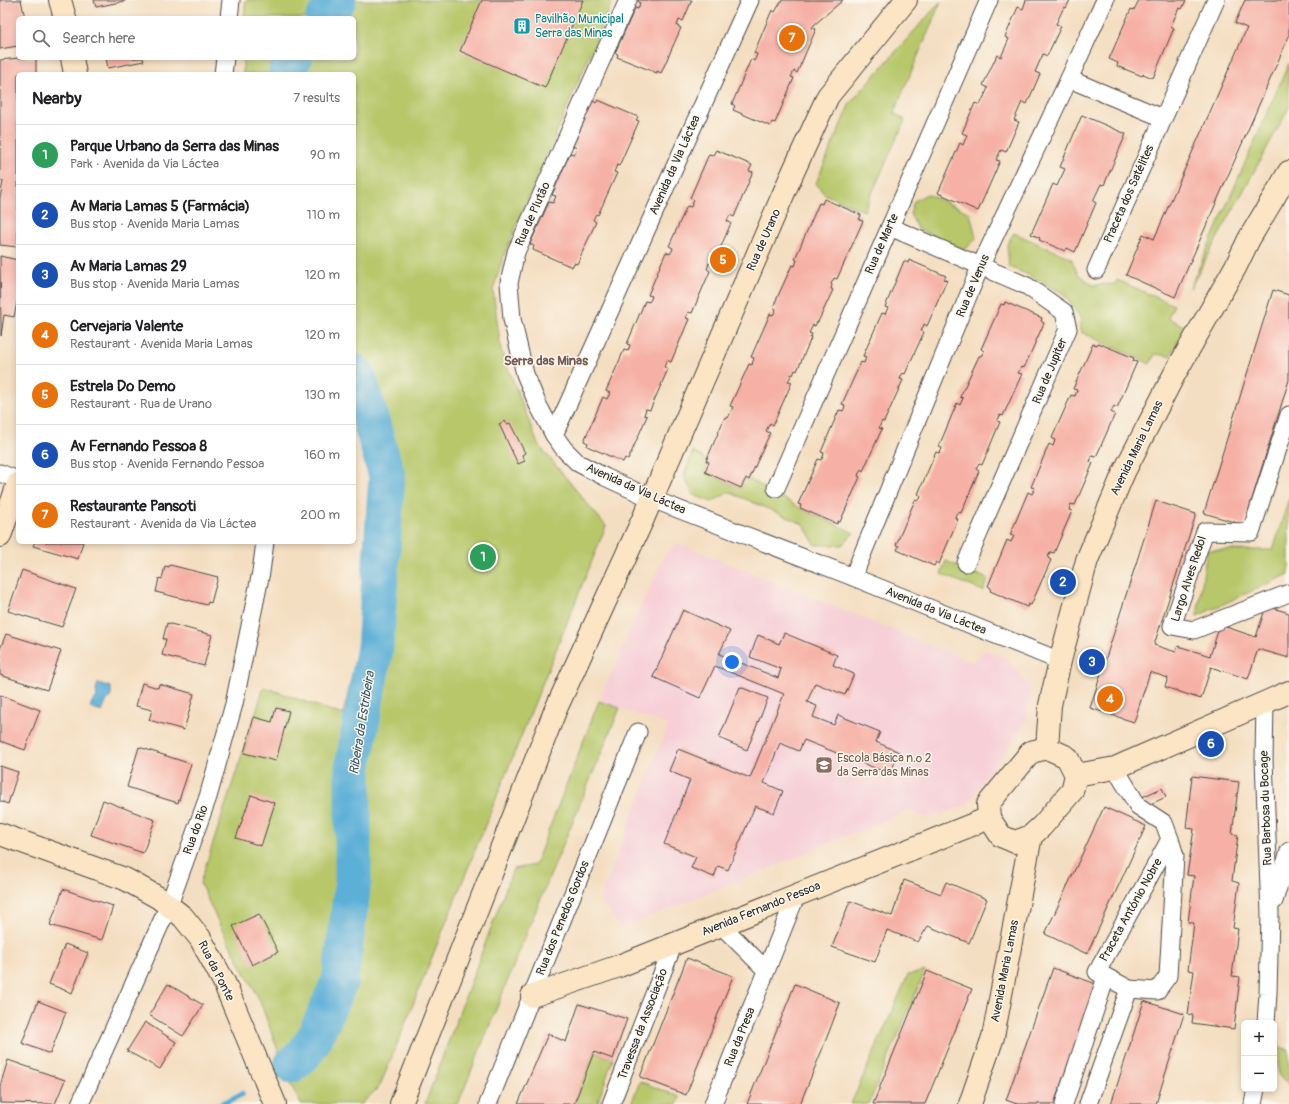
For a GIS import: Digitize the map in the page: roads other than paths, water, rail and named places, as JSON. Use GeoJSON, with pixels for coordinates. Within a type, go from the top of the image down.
{"type":"FeatureCollection","features":[{"type":"Feature","properties":{"kind":"street"},"geometry":{"type":"LineString","coordinates":[[60,0],[64,16]]}},
{"type":"Feature","properties":{"kind":"street"},"geometry":{"type":"LineString","coordinates":[[229,16],[231,0]]}},
{"type":"Feature","properties":{"kind":"street","name":"Rua de Plutão"},"geometry":{"type":"LineString","coordinates":[[554,435],[538,405],[525,374],[512,319],[509,282],[516,252],[628,0]]}},
{"type":"Feature","properties":{"kind":"street","name":"Avenida da Via Láctea"},"geometry":{"type":"LineString","coordinates":[[750,0],[554,435],[564,449],[578,463],[652,499],[853,577],[1060,661]]}},
{"type":"Feature","properties":{"kind":"street","name":"Rua de Marte"},"geometry":{"type":"LineString","coordinates":[[776,488],[989,0]]}},
{"type":"Feature","properties":{"kind":"street","name":"Rua de Venus"},"geometry":{"type":"LineString","coordinates":[[853,577],[980,267],[1105,0]]}},
{"type":"Feature","properties":{"kind":"street","name":"Praceta dos Satélites"},"geometry":{"type":"LineString","coordinates":[[1096,270],[1216,0]]}},
{"type":"Feature","properties":{"kind":"street","name":"Rua de Urano"},"geometry":{"type":"LineString","coordinates":[[401,1104],[555,711],[652,499],[828,96],[903,1]]}},
{"type":"Feature","properties":{"kind":"street"},"geometry":{"type":"LineString","coordinates":[[72,60],[75,72]]}},
{"type":"Feature","properties":{"kind":"street"},"geometry":{"type":"LineString","coordinates":[[223,72],[225,60]]}},
{"type":"Feature","properties":{"kind":"street"},"geometry":{"type":"LineString","coordinates":[[1069,79],[1163,118]]}},
{"type":"Feature","properties":{"kind":"street","name":"Avenida Maria Lamas"},"geometry":{"type":"LineString","coordinates":[[1047,748],[1050,705],[1087,560],[1124,472],[1174,375],[1236,266],[1250,238],[1289,172]]}},
{"type":"Feature","properties":{"kind":"street","name":"Rua de Jupiter"},"geometry":{"type":"LineString","coordinates":[[890,227],[1027,286],[1064,312],[1068,329],[966,563]]}},
{"type":"Feature","properties":{"kind":"street","name":"Largo Alves Redol"},"geometry":{"type":"LineString","coordinates":[[1289,415],[1251,532],[1205,531],[1172,626],[1194,630],[1289,593]]}},
{"type":"Feature","properties":{"kind":"street"},"geometry":{"type":"LineString","coordinates":[[0,473],[16,479]]}},
{"type":"Feature","properties":{"kind":"street"},"geometry":{"type":"LineString","coordinates":[[0,536],[16,490]]}},
{"type":"Feature","properties":{"kind":"street","name":"Rua do Rio"},"geometry":{"type":"LineString","coordinates":[[80,1104],[168,905],[208,797],[234,704],[261,572],[265,544]]}},
{"type":"Feature","properties":{"kind":"street"},"geometry":{"type":"LineString","coordinates":[[1076,775],[1114,768],[1289,692]]}},
{"type":"Feature","properties":{"kind":"street","name":"Rua Barbosa du Bocage"},"geometry":{"type":"LineString","coordinates":[[1265,702],[1264,760],[1270,914],[1266,1020]]}},
{"type":"Feature","properties":{"kind":"street","name":"Rua dos Penedos Gordos"},"geometry":{"type":"LineString","coordinates":[[488,1104],[638,732]]}},
{"type":"Feature","properties":{"kind":"street"},"geometry":{"type":"LineString","coordinates":[[1047,748],[1067,757],[1076,775],[1072,791],[1042,826],[1031,836],[1016,842],[1001,836],[989,818],[988,804],[1032,752],[1047,748]]}},
{"type":"Feature","properties":{"kind":"street","name":"Praceta António Nobre"},"geometry":{"type":"LineString","coordinates":[[1114,768],[1138,806],[1164,823],[1170,839],[1175,856],[1168,976],[1157,991],[1129,989],[1097,972],[1170,839]]}},
{"type":"Feature","properties":{"kind":"street","name":"Avenida Fernando Pessoa"},"geometry":{"type":"LineString","coordinates":[[532,996],[619,966],[989,818]]}},
{"type":"Feature","properties":{"kind":"street","name":"Rua da Ponte"},"geometry":{"type":"LineString","coordinates":[[0,834],[124,878],[142,887],[183,917],[200,938],[224,982],[275,1104]]}},
{"type":"Feature","properties":{"kind":"street","name":"Avenida Maria Lamas"},"geometry":{"type":"LineString","coordinates":[[970,1104],[992,1037],[1031,836]]}},
{"type":"Feature","properties":{"kind":"street","name":"Rua Barbosa du Bocage"},"geometry":{"type":"LineString","coordinates":[[1270,914],[1289,851]]}},
{"type":"Feature","properties":{"kind":"street","name":"Rua da Presa"},"geometry":{"type":"LineString","coordinates":[[713,1104],[796,896]]}},
{"type":"Feature","properties":{"kind":"street"},"geometry":{"type":"LineString","coordinates":[[721,925],[766,970]]}},
{"type":"Feature","properties":{"kind":"street","name":"Travessa da Associação"},"geometry":{"type":"LineString","coordinates":[[611,1104],[674,943]]}},
{"type":"Feature","properties":{"kind":"street","name":"Praceta António Nobre"},"geometry":{"type":"LineString","coordinates":[[1064,1104],[1106,977]]}},
{"type":"Feature","properties":{"kind":"street"},"geometry":{"type":"LineString","coordinates":[[1088,1104],[1129,989]]}},
{"type":"Feature","properties":{"kind":"street"},"geometry":{"type":"LineString","coordinates":[[1253,1104],[1255,1092]]}},
{"type":"Feature","properties":{"kind":"water"},"geometry":{"type":"Polygon","coordinates":[[[98,683],[111,687],[111,696],[106,702],[102,712],[90,708],[92,702],[97,697],[96,690],[98,683]]]}},
{"type":"Feature","properties":{"kind":"waterway","name":"Ribeira da Estribeira"},"geometry":{"type":"LineString","coordinates":[[326,16],[338,0]]}},
{"type":"Feature","properties":{"kind":"waterway","name":"Ribeira da Estribeira"},"geometry":{"type":"LineString","coordinates":[[287,72],[288,66],[292,60]]}},
{"type":"Feature","properties":{"kind":"waterway","name":"Ribeira da Estribeira"},"geometry":{"type":"LineString","coordinates":[[292,1065],[305,1053],[315,1037],[340,980],[353,882],[353,766],[375,648],[387,476],[356,374]]}},
{"type":"Feature","properties":{"kind":"waterway"},"geometry":{"type":"LineString","coordinates":[[222,1104],[242,1094]]}},
{"type":"Feature","properties":{"kind":"place","name":"Pavilhão Municipal Serra das Minas"},"geometry":{"type":"Point","coordinates":[522,26]}},
{"type":"Feature","properties":{"kind":"place","name":"Restaurante Pansoti"},"geometry":{"type":"Point","coordinates":[792,38]}},
{"type":"Feature","properties":{"kind":"place","name":"Estrela Do Demo"},"geometry":{"type":"Point","coordinates":[723,260]}},
{"type":"Feature","properties":{"kind":"place","name":"Parque Urbano da Serra das Minas"},"geometry":{"type":"Point","coordinates":[483,557]}},
{"type":"Feature","properties":{"kind":"place","name":"Av Maria Lamas 5 (Farmácia)"},"geometry":{"type":"Point","coordinates":[1063,582]}},
{"type":"Feature","properties":{"kind":"place","name":"Av Maria Lamas 29"},"geometry":{"type":"Point","coordinates":[1092,662]}},
{"type":"Feature","properties":{"kind":"place","name":"Cervejaria Valente"},"geometry":{"type":"Point","coordinates":[1110,699]}},
{"type":"Feature","properties":{"kind":"place","name":"Av Fernando Pessoa 8"},"geometry":{"type":"Point","coordinates":[1211,744]}},
{"type":"Feature","properties":{"kind":"place","name":"Escola Básica n.º 2 da Serra das Minas"},"geometry":{"type":"Point","coordinates":[824,765]}},
{"type":"Feature","properties":{"kind":"district","name":"Serra das Minas"},"geometry":{"type":"Point","coordinates":[546,361]}}]}
